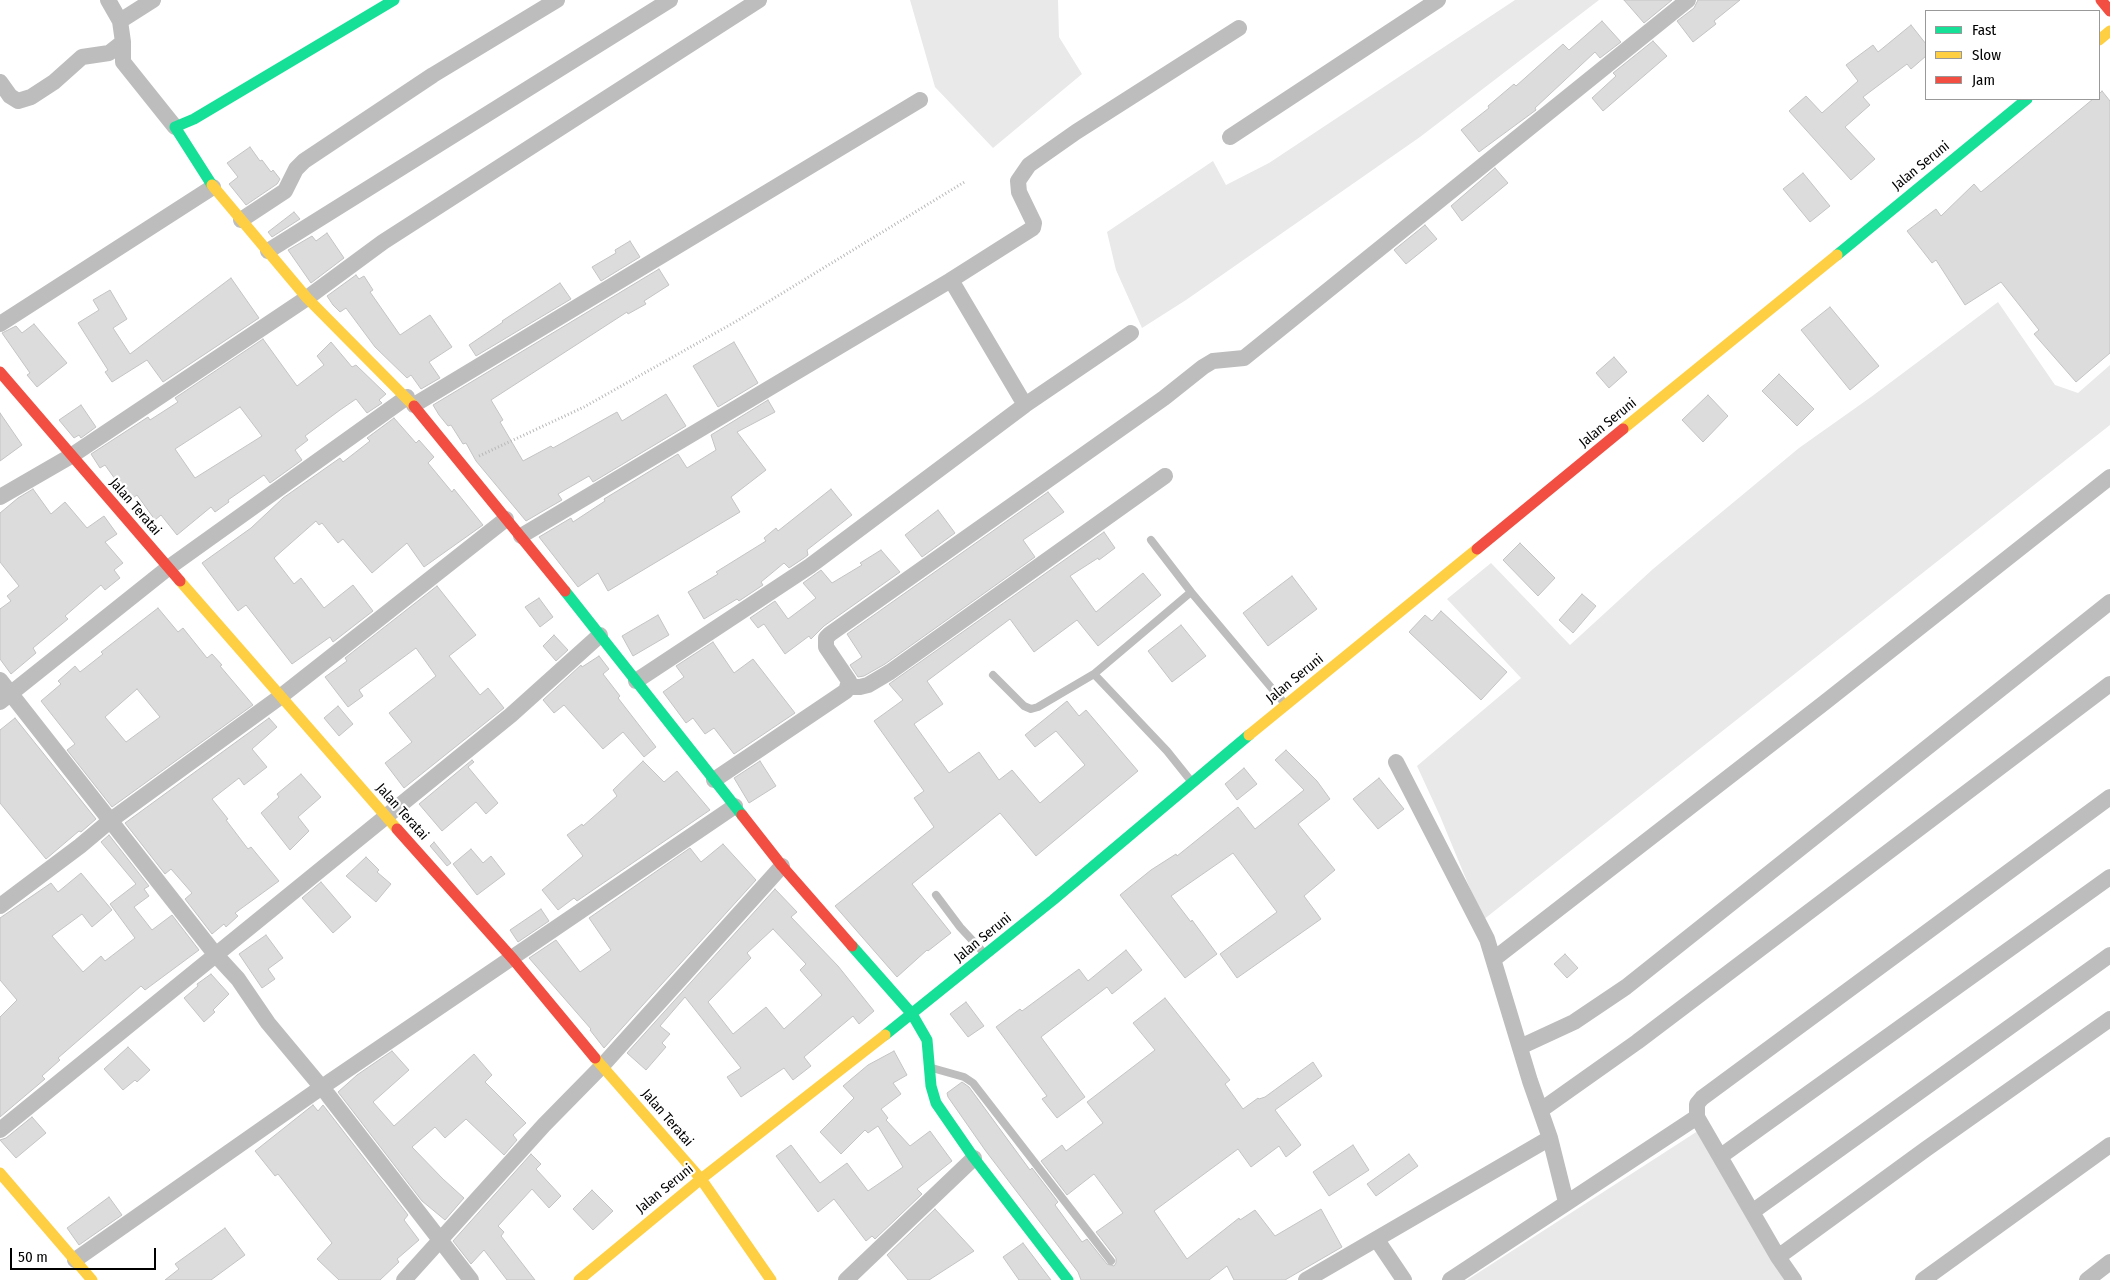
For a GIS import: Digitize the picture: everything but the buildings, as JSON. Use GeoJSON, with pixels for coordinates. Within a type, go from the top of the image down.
{"type":"FeatureCollection","features":[{"type":"Feature","properties":{"kind":"street"},"geometry":{"type":"LineString","coordinates":[[108,0],[120,21],[123,62],[175,127],[213,187],[307,298],[411,401],[521,536],[782,866],[912,1014],[927,1040],[931,1086],[936,1103],[974,1158],[1068,1280]]}},
{"type":"Feature","properties":{"kind":"street"},"geometry":{"type":"LineString","coordinates":[[120,21],[153,0]]}},
{"type":"Feature","properties":{"kind":"street"},"geometry":{"type":"LineString","coordinates":[[175,127],[194,118],[394,0]]}},
{"type":"Feature","properties":{"kind":"street"},"geometry":{"type":"LineString","coordinates":[[241,220],[285,191],[296,169],[304,161],[433,76],[557,0]]}},
{"type":"Feature","properties":{"kind":"street"},"geometry":{"type":"LineString","coordinates":[[268,251],[670,0]]}},
{"type":"Feature","properties":{"kind":"street"},"geometry":{"type":"LineString","coordinates":[[0,497],[71,456],[307,298],[383,242],[759,0]]}},
{"type":"Feature","properties":{"kind":"street"},"geometry":{"type":"LineString","coordinates":[[1230,137],[1438,0]]}},
{"type":"Feature","properties":{"kind":"street"},"geometry":{"type":"LineString","coordinates":[[714,780],[840,697],[849,682],[826,646],[826,638],[830,634],[1164,398],[1203,367],[1214,361],[1244,358],[1688,0]]}},
{"type":"Feature","properties":{"kind":"street"},"geometry":{"type":"LineString","coordinates":[[2101,0],[2110,11]]}},
{"type":"Feature","properties":{"kind":"street"},"geometry":{"type":"LineString","coordinates":[[521,536],[951,280],[1033,228],[1034,223],[1019,192],[1018,181],[1029,165],[1076,132],[1239,28]]}},
{"type":"Feature","properties":{"kind":"street"},"geometry":{"type":"LineString","coordinates":[[2100,39],[2110,31]]}},
{"type":"Feature","properties":{"kind":"street"},"geometry":{"type":"LineString","coordinates":[[0,82],[10,96],[18,100],[31,97],[54,82],[82,57],[109,53],[123,42]]}},
{"type":"Feature","properties":{"kind":"street"},"geometry":{"type":"LineString","coordinates":[[5,697],[168,568],[411,401],[920,100]]}},
{"type":"Feature","properties":{"kind":"street","name":"Jalan Seruni"},"geometry":{"type":"LineString","coordinates":[[579,1280],[701,1179],[986,954],[1192,782],[2026,100]]}},
{"type":"Feature","properties":{"kind":"street"},"geometry":{"type":"LineString","coordinates":[[0,324],[213,187]]}},
{"type":"Feature","properties":{"kind":"street"},"geometry":{"type":"LineString","coordinates":[[951,280],[1025,405]]}},
{"type":"Feature","properties":{"kind":"street"},"geometry":{"type":"LineString","coordinates":[[636,681],[810,566],[1025,405],[1131,333]]}},
{"type":"Feature","properties":{"kind":"street","name":"Jalan Teratai"},"geometry":{"type":"LineString","coordinates":[[0,372],[280,697],[513,959],[602,1066],[701,1179],[771,1280]]}},
{"type":"Feature","properties":{"kind":"street"},"geometry":{"type":"LineString","coordinates":[[848,686],[860,687],[868,685],[890,672],[1165,476]]}},
{"type":"Feature","properties":{"kind":"street"},"geometry":{"type":"LineString","coordinates":[[1494,959],[1816,709],[2110,477]]}},
{"type":"Feature","properties":{"kind":"street"},"geometry":{"type":"LineString","coordinates":[[0,906],[80,846],[111,820],[280,697],[506,519]]}},
{"type":"Feature","properties":{"kind":"street"},"geometry":{"type":"LineString","coordinates":[[1520,1047],[1574,1022],[1626,986],[2110,602]]}},
{"type":"Feature","properties":{"kind":"street"},"geometry":{"type":"LineString","coordinates":[[0,1130],[215,954],[386,818],[511,715],[600,636]]}},
{"type":"Feature","properties":{"kind":"street"},"geometry":{"type":"LineString","coordinates":[[0,680],[5,697],[111,820],[215,954],[238,979],[268,1023],[322,1087],[471,1280]]}},
{"type":"Feature","properties":{"kind":"street"},"geometry":{"type":"LineString","coordinates":[[1541,1110],[1645,1037],[2110,684]]}},
{"type":"Feature","properties":{"kind":"street"},"geometry":{"type":"LineString","coordinates":[[1396,762],[1487,939],[1550,1138],[1566,1202]]}},
{"type":"Feature","properties":{"kind":"street"},"geometry":{"type":"LineString","coordinates":[[1794,1280],[1778,1257],[1721,1156],[1697,1118],[1696,1104],[2110,797]]}},
{"type":"Feature","properties":{"kind":"street"},"geometry":{"type":"LineString","coordinates":[[75,1260],[322,1087],[513,959],[735,806]]}},
{"type":"Feature","properties":{"kind":"street"},"geometry":{"type":"LineString","coordinates":[[404,1280],[544,1125],[602,1066],[782,866]]}},
{"type":"Feature","properties":{"kind":"street"},"geometry":{"type":"LineString","coordinates":[[1721,1156],[2110,877]]}},
{"type":"Feature","properties":{"kind":"street"},"geometry":{"type":"LineString","coordinates":[[1752,1212],[2110,955]]}},
{"type":"Feature","properties":{"kind":"street"},"geometry":{"type":"LineString","coordinates":[[1778,1257],[1926,1149],[2110,1019]]}},
{"type":"Feature","properties":{"kind":"street"},"geometry":{"type":"LineString","coordinates":[[1450,1280],[1566,1202],[1697,1118]]}},
{"type":"Feature","properties":{"kind":"street"},"geometry":{"type":"LineString","coordinates":[[1306,1280],[1550,1138]]}},
{"type":"Feature","properties":{"kind":"street"},"geometry":{"type":"LineString","coordinates":[[1923,1280],[2110,1145]]}},
{"type":"Feature","properties":{"kind":"street"},"geometry":{"type":"LineString","coordinates":[[846,1280],[974,1158]]}},
{"type":"Feature","properties":{"kind":"street"},"geometry":{"type":"LineString","coordinates":[[0,1173],[92,1280]]}},
{"type":"Feature","properties":{"kind":"street"},"geometry":{"type":"LineString","coordinates":[[1377,1240],[1404,1280]]}},
{"type":"Feature","properties":{"kind":"street"},"geometry":{"type":"LineString","coordinates":[[2087,1280],[2110,1262]]}},
{"type":"Feature","properties":{"kind":"lane"},"geometry":{"type":"LineString","coordinates":[[1151,540],[1262,678],[1289,703]]}},
{"type":"Feature","properties":{"kind":"lane"},"geometry":{"type":"LineString","coordinates":[[993,675],[1024,706],[1038,707],[1094,674],[1191,592]]}},
{"type":"Feature","properties":{"kind":"lane"},"geometry":{"type":"LineString","coordinates":[[1094,674],[1171,756],[1192,782]]}},
{"type":"Feature","properties":{"kind":"lane"},"geometry":{"type":"LineString","coordinates":[[936,895],[962,929],[986,954]]}},
{"type":"Feature","properties":{"kind":"lane"},"geometry":{"type":"LineString","coordinates":[[930,1068],[964,1077],[973,1083],[1111,1261]]}},
{"type":"Feature","properties":{"kind":"path"},"geometry":{"type":"LineString","coordinates":[[461,464],[584,408],[735,322],[966,181]]}},
{"type":"Feature","properties":{"kind":"shaded area"},"geometry":{"type":"Polygon","coordinates":[[[910,0],[1058,0],[1059,37],[1082,74],[993,148],[935,87],[910,0]]]}},
{"type":"Feature","properties":{"kind":"shaded area"},"geometry":{"type":"Polygon","coordinates":[[[1515,0],[1599,0],[1420,137],[1186,300],[1142,328],[1116,270],[1107,232],[1213,161],[1226,185],[1269,163],[1515,0]]]}},
{"type":"Feature","properties":{"kind":"shaded area"},"geometry":{"type":"Polygon","coordinates":[[[1998,302],[2055,385],[2078,393],[2110,365],[2110,425],[1483,920],[1417,766],[1521,678],[1447,599],[1491,563],[1570,645],[1653,569],[1799,448],[1998,302]]]}},
{"type":"Feature","properties":{"kind":"shaded area"},"geometry":{"type":"Polygon","coordinates":[[[1704,1127],[1791,1280],[1467,1280],[1704,1127]]]}},
{"type":"Feature","properties":{"kind":"traffic: fast"},"geometry":{"type":"LineString","coordinates":[[212,185],[175,127],[194,119],[394,0]]}},
{"type":"Feature","properties":{"kind":"traffic: fast"},"geometry":{"type":"LineString","coordinates":[[1837,255],[2026,100]]}},
{"type":"Feature","properties":{"kind":"traffic: fast"},"geometry":{"type":"LineString","coordinates":[[565,591],[742,815]]}},
{"type":"Feature","properties":{"kind":"traffic: fast"},"geometry":{"type":"LineString","coordinates":[[885,1035],[1053,900],[1249,735]]}},
{"type":"Feature","properties":{"kind":"traffic: fast"},"geometry":{"type":"LineString","coordinates":[[852,946],[912,1014],[927,1040],[931,1086],[936,1103],[974,1158],[1068,1280]]}},
{"type":"Feature","properties":{"kind":"traffic: slow"},"geometry":{"type":"LineString","coordinates":[[2100,39],[2110,31]]}},
{"type":"Feature","properties":{"kind":"traffic: slow"},"geometry":{"type":"LineString","coordinates":[[212,185],[307,298],[414,406]]}},
{"type":"Feature","properties":{"kind":"traffic: slow"},"geometry":{"type":"LineString","coordinates":[[1623,429],[1837,255]]}},
{"type":"Feature","properties":{"kind":"traffic: slow"},"geometry":{"type":"LineString","coordinates":[[1249,735],[1477,549]]}},
{"type":"Feature","properties":{"kind":"traffic: slow"},"geometry":{"type":"LineString","coordinates":[[180,581],[397,829]]}},
{"type":"Feature","properties":{"kind":"traffic: slow"},"geometry":{"type":"LineString","coordinates":[[579,1280],[701,1179],[885,1035]]}},
{"type":"Feature","properties":{"kind":"traffic: slow"},"geometry":{"type":"LineString","coordinates":[[595,1058],[701,1179],[771,1280]]}},
{"type":"Feature","properties":{"kind":"traffic: slow"},"geometry":{"type":"LineString","coordinates":[[0,1173],[92,1280]]}},
{"type":"Feature","properties":{"kind":"traffic: jam"},"geometry":{"type":"LineString","coordinates":[[2101,0],[2110,11]]}},
{"type":"Feature","properties":{"kind":"traffic: jam"},"geometry":{"type":"LineString","coordinates":[[0,372],[180,581]]}},
{"type":"Feature","properties":{"kind":"traffic: jam"},"geometry":{"type":"LineString","coordinates":[[414,406],[565,591]]}},
{"type":"Feature","properties":{"kind":"traffic: jam"},"geometry":{"type":"LineString","coordinates":[[1477,549],[1623,429]]}},
{"type":"Feature","properties":{"kind":"traffic: jam"},"geometry":{"type":"LineString","coordinates":[[742,815],[782,866],[852,946]]}},
{"type":"Feature","properties":{"kind":"traffic: jam"},"geometry":{"type":"LineString","coordinates":[[397,829],[513,959],[595,1058]]}}]}
